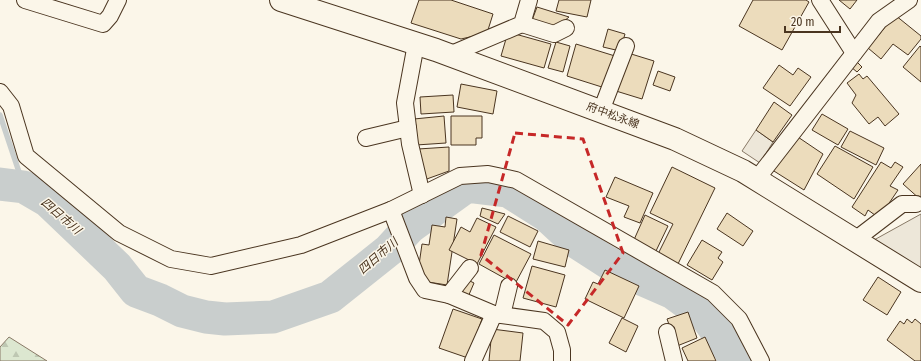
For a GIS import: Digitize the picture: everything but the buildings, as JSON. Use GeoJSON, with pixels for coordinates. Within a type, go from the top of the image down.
{"type":"FeatureCollection","features":[{"type":"Feature","properties":{"kind":"main road","name":"府中松永線"},"geometry":{"type":"LineString","coordinates":[[282,0],[449,55],[675,138],[743,171],[921,281]]}},
{"type":"Feature","properties":{"kind":"street"},"geometry":{"type":"LineString","coordinates":[[25,0],[102,24],[110,16],[118,0]]}},
{"type":"Feature","properties":{"kind":"street"},"geometry":{"type":"LineString","coordinates":[[522,24],[529,0]]}},
{"type":"Feature","properties":{"kind":"street"},"geometry":{"type":"LineString","coordinates":[[820,0],[854,53]]}},
{"type":"Feature","properties":{"kind":"street"},"geometry":{"type":"LineString","coordinates":[[756,180],[879,21],[909,0]]}},
{"type":"Feature","properties":{"kind":"street"},"geometry":{"type":"LineString","coordinates":[[449,55],[522,24],[554,34],[566,28]]}},
{"type":"Feature","properties":{"kind":"street"},"geometry":{"type":"LineString","coordinates":[[416,44],[404,103],[410,144],[422,194]]}},
{"type":"Feature","properties":{"kind":"street"},"geometry":{"type":"LineString","coordinates":[[600,111],[626,46]]}},
{"type":"Feature","properties":{"kind":"street"},"geometry":{"type":"LineString","coordinates":[[0,92],[11,106],[26,156],[119,233],[171,259],[212,266],[301,245],[394,218],[422,194],[460,176],[488,174],[516,180],[713,293],[739,319],[761,361]]}},
{"type":"Feature","properties":{"kind":"street"},"geometry":{"type":"LineString","coordinates":[[366,138],[408,128]]}},
{"type":"Feature","properties":{"kind":"street"},"geometry":{"type":"LineString","coordinates":[[855,240],[902,204],[916,204]]}},
{"type":"Feature","properties":{"kind":"street"},"geometry":{"type":"LineString","coordinates":[[394,218],[417,278],[425,290],[449,295],[498,315],[544,321],[557,332],[562,349],[562,361]]}},
{"type":"Feature","properties":{"kind":"street"},"geometry":{"type":"LineString","coordinates":[[449,295],[470,268]]}},
{"type":"Feature","properties":{"kind":"street"},"geometry":{"type":"LineString","coordinates":[[473,361],[498,315],[509,286]]}},
{"type":"Feature","properties":{"kind":"street"},"geometry":{"type":"LineString","coordinates":[[667,332],[674,361]]}},
{"type":"Feature","properties":{"kind":"highlighted area"},"geometry":{"type":"Polygon","coordinates":[[[515,133],[583,139],[623,253],[568,325],[481,255],[515,133]]]}},
{"type":"Feature","properties":{"kind":"green space"},"geometry":{"type":"Polygon","coordinates":[[[715,295],[761,361],[726,361],[724,356],[698,323],[715,295]]]}},
{"type":"Feature","properties":{"kind":"green space"},"geometry":{"type":"Polygon","coordinates":[[[9,337],[47,361],[0,361],[0,347],[9,337]]]}},
{"type":"Feature","properties":{"kind":"shaded area"},"geometry":{"type":"Polygon","coordinates":[[[756,130],[773,142],[760,163],[742,151],[756,130]]]}},
{"type":"Feature","properties":{"kind":"shaded area"},"geometry":{"type":"Polygon","coordinates":[[[921,214],[921,269],[874,240],[921,214]]]}},
{"type":"Feature","properties":{"kind":"waterway"},"geometry":{"type":"LineString","coordinates":[[0,115],[24,187]]}},
{"type":"Feature","properties":{"kind":"waterway","name":"四日市川"},"geometry":{"type":"LineString","coordinates":[[0,184],[24,187],[48,201],[117,267],[136,291],[160,300],[182,311],[206,317],[225,319],[273,317],[330,297],[389,250],[410,227],[467,186],[508,191],[546,215],[573,240],[607,262],[673,293],[707,318],[731,352],[735,361]]}}]}
